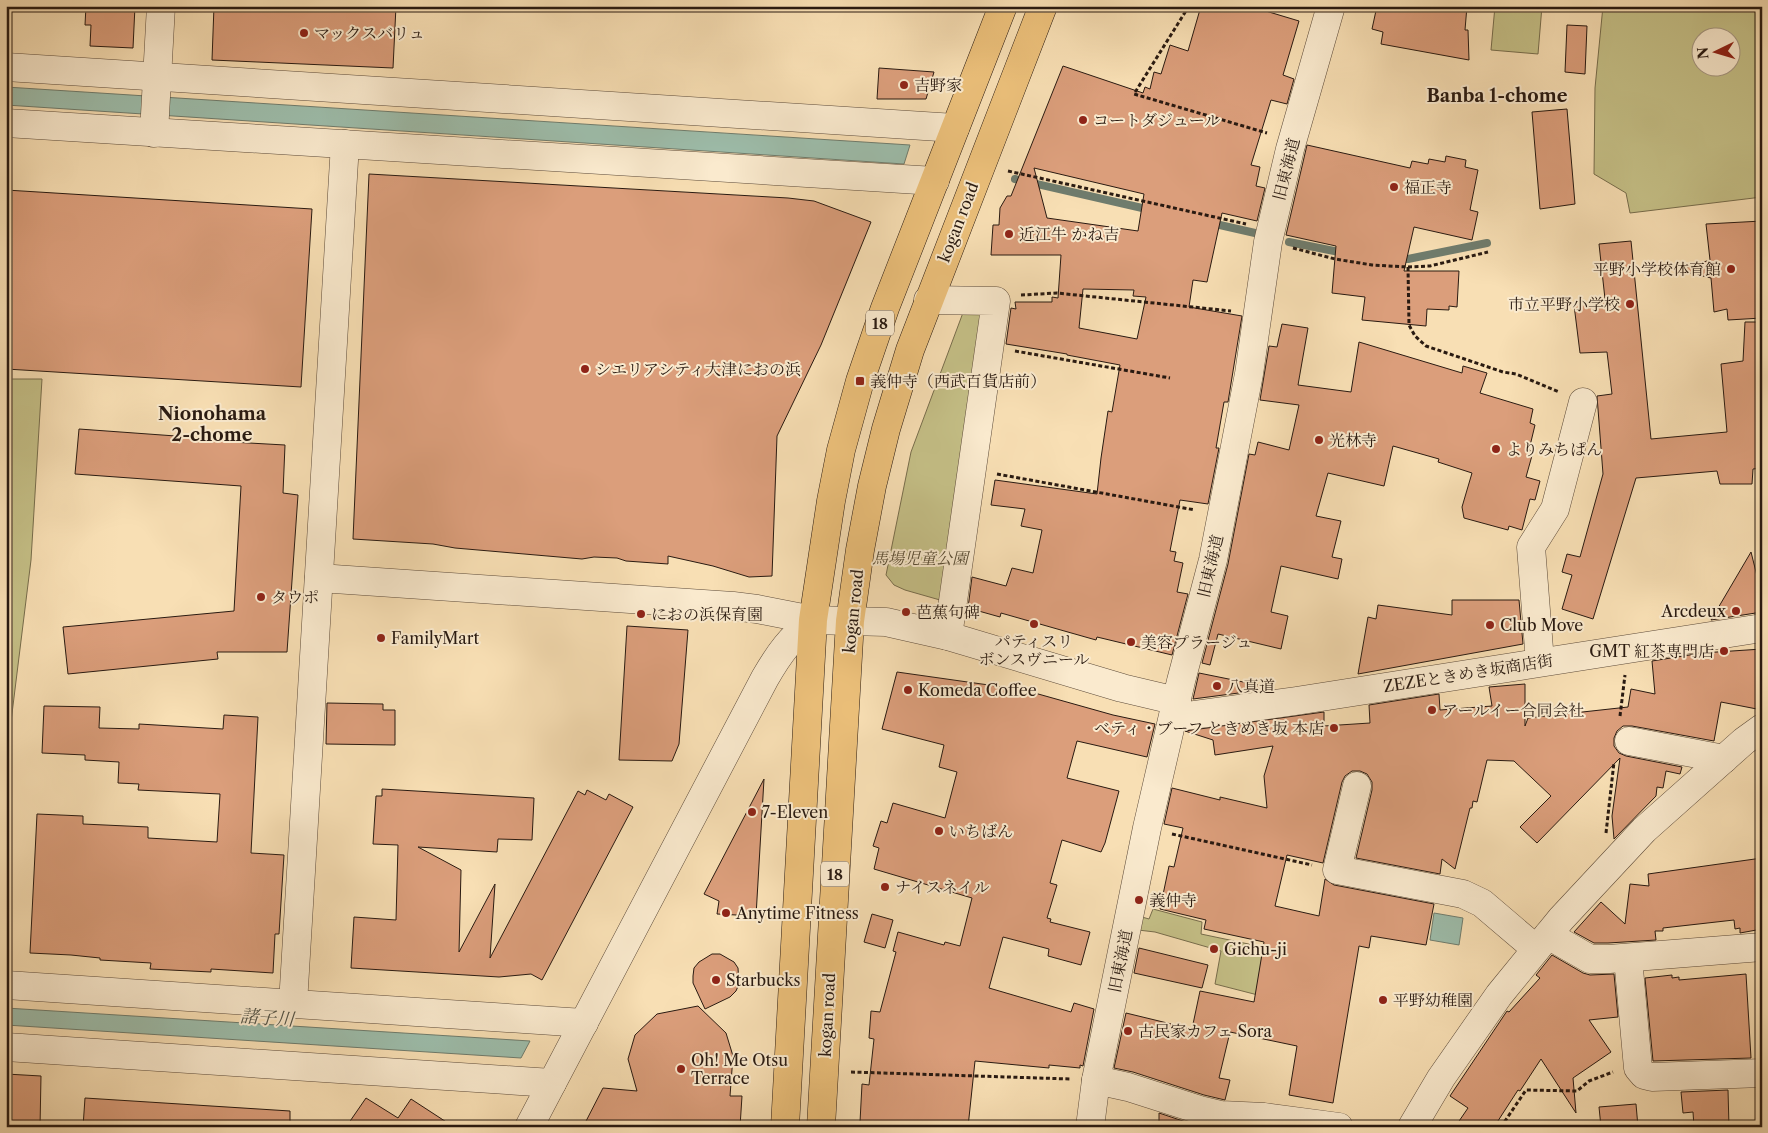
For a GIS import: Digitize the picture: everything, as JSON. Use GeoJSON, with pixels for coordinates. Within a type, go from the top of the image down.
{"type":"FeatureCollection","features":[{"type":"Feature","properties":{"kind":"main road","name":"18"},"geometry":{"type":"LineString","coordinates":[[785,1127],[813,620],[831,501],[843,442],[860,382],[885,308],[1002,6]]}},
{"type":"Feature","properties":{"kind":"main road","name":"kogan road"},"geometry":{"type":"LineString","coordinates":[[821,1127],[850,621],[860,550],[872,486],[883,438],[910,350],[1043,6]]}},
{"type":"Feature","properties":{"kind":"street"},"geometry":{"type":"LineString","coordinates":[[156,105],[161,6]]}},
{"type":"Feature","properties":{"kind":"street","name":"旧東海道"},"geometry":{"type":"LineString","coordinates":[[1090,1127],[1096,1080],[1146,828],[1183,672],[1213,560],[1249,374],[1270,236],[1292,141],[1331,6]]}},
{"type":"Feature","properties":{"kind":"street"},"geometry":{"type":"LineString","coordinates":[[6,67],[156,105],[345,144],[935,181]]}},
{"type":"Feature","properties":{"kind":"street"},"geometry":{"type":"LineString","coordinates":[[6,123],[156,105],[955,128]]}},
{"type":"Feature","properties":{"kind":"street"},"geometry":{"type":"LineString","coordinates":[[293,1004],[345,144]]}},
{"type":"Feature","properties":{"kind":"street"},"geometry":{"type":"LineString","coordinates":[[928,300],[996,301],[948,636]]}},
{"type":"Feature","properties":{"kind":"street"},"geometry":{"type":"LineString","coordinates":[[1540,662],[1531,547],[1555,509],[1583,402]]}},
{"type":"Feature","properties":{"kind":"street","name":"ZEZEときめき坂商店街"},"geometry":{"type":"LineString","coordinates":[[319,578],[732,606],[757,608],[813,620],[886,622],[948,636],[1122,688],[1175,707],[1186,716],[1296,701],[1762,628]]}},
{"type":"Feature","properties":{"kind":"street"},"geometry":{"type":"LineString","coordinates":[[530,1127],[765,678],[779,653],[794,636],[813,620]]}},
{"type":"Feature","properties":{"kind":"street"},"geometry":{"type":"LineString","coordinates":[[1412,1127],[1441,1078],[1499,995],[1560,919],[1644,830],[1762,728]]}},
{"type":"Feature","properties":{"kind":"street"},"geometry":{"type":"LineString","coordinates":[[1629,741],[1724,760]]}},
{"type":"Feature","properties":{"kind":"street"},"geometry":{"type":"LineString","coordinates":[[1357,786],[1337,870],[1464,894],[1482,903],[1542,942],[1590,959],[1628,958],[1762,947]]}},
{"type":"Feature","properties":{"kind":"street"},"geometry":{"type":"LineString","coordinates":[[1628,958],[1638,1068],[1644,1075],[1652,1077],[1762,1074]]}},
{"type":"Feature","properties":{"kind":"street"},"geometry":{"type":"LineString","coordinates":[[6,985],[584,1023]]}},
{"type":"Feature","properties":{"kind":"street"},"geometry":{"type":"LineString","coordinates":[[6,1047],[552,1083]]}},
{"type":"Feature","properties":{"kind":"street"},"geometry":{"type":"LineString","coordinates":[[1096,1080],[1221,1115],[1264,1117],[1339,1127]]}},
{"type":"Feature","properties":{"kind":"path"},"geometry":{"type":"LineString","coordinates":[[1189,6],[1134,94],[1292,141]]}},
{"type":"Feature","properties":{"kind":"path"},"geometry":{"type":"LineString","coordinates":[[1005,171],[1270,236],[1335,260],[1372,265],[1430,266],[1488,252]]}},
{"type":"Feature","properties":{"kind":"path"},"geometry":{"type":"LineString","coordinates":[[1408,267],[1409,325],[1415,336],[1426,346],[1503,372],[1516,374],[1583,402]]}},
{"type":"Feature","properties":{"kind":"path"},"geometry":{"type":"LineString","coordinates":[[996,301],[1005,296],[1057,293],[1258,314]]}},
{"type":"Feature","properties":{"kind":"path"},"geometry":{"type":"LineString","coordinates":[[990,347],[1170,378]]}},
{"type":"Feature","properties":{"kind":"path"},"geometry":{"type":"LineString","coordinates":[[972,470],[1222,515]]}},
{"type":"Feature","properties":{"kind":"path"},"geometry":{"type":"LineString","coordinates":[[1146,828],[1337,870]]}},
{"type":"Feature","properties":{"kind":"path"},"geometry":{"type":"LineString","coordinates":[[1501,1127],[1526,1090],[1577,1091],[1590,1080],[1608,1073],[1638,1068]]}},
{"type":"Feature","properties":{"kind":"path"},"geometry":{"type":"LineString","coordinates":[[851,1072],[1096,1080]]}},
{"type":"Feature","properties":{"kind":"green space"},"geometry":{"type":"Polygon","coordinates":[[[1495,6],[1542,6],[1538,54],[1491,50],[1495,6]]]}},
{"type":"Feature","properties":{"kind":"green space"},"geometry":{"type":"Polygon","coordinates":[[[1603,6],[1762,6],[1762,197],[1630,213],[1626,193],[1594,174],[1595,88],[1603,6]]]}},
{"type":"Feature","properties":{"kind":"green space","name":"馬場児童公園"},"geometry":{"type":"Polygon","coordinates":[[[990,308],[940,600],[894,585],[886,575],[911,452],[964,310],[990,308]]]}},
{"type":"Feature","properties":{"kind":"green space"},"geometry":{"type":"Polygon","coordinates":[[[6,379],[42,379],[31,560],[7,754],[6,379]]]}},
{"type":"Feature","properties":{"kind":"green space"},"geometry":{"type":"Polygon","coordinates":[[[1153,909],[1202,922],[1201,934],[1296,954],[1289,1003],[1215,984],[1221,951],[1155,932],[1138,930],[1142,917],[1149,919],[1153,909]]]}},
{"type":"Feature","properties":{"kind":"shaded area"},"geometry":{"type":"Polygon","coordinates":[[[6,87],[910,145],[904,164],[6,105],[6,87]]]}},
{"type":"Feature","properties":{"kind":"shaded area"},"geometry":{"type":"Polygon","coordinates":[[[1434,913],[1463,918],[1459,945],[1430,940],[1434,913]]]}},
{"type":"Feature","properties":{"kind":"shaded area"},"geometry":{"type":"Polygon","coordinates":[[[6,1008],[530,1041],[521,1058],[6,1025],[6,1008]]]}},
{"type":"Feature","properties":{"kind":"building"},"geometry":{"type":"Polygon","coordinates":[[[86,6],[135,6],[133,48],[90,46],[91,25],[85,25],[86,6]]]}},
{"type":"Feature","properties":{"kind":"building","name":"マックスバリュ"},"geometry":{"type":"Polygon","coordinates":[[[214,6],[396,6],[393,68],[212,60],[214,6]]]}},
{"type":"Feature","properties":{"kind":"building"},"geometry":{"type":"Polygon","coordinates":[[[1201,6],[1249,6],[1299,21],[1283,75],[1294,79],[1287,104],[1271,100],[1251,165],[1260,167],[1256,186],[1265,188],[1257,221],[1222,213],[1207,282],[1193,280],[1189,307],[1242,316],[1228,402],[1224,402],[1216,448],[1219,448],[1208,504],[1180,500],[1170,551],[1176,552],[1174,561],[1183,563],[1177,592],[1188,594],[1172,655],[1097,637],[1096,640],[1001,613],[1000,617],[968,608],[972,577],[1006,586],[1012,568],[1033,573],[1042,530],[1021,526],[1025,509],[991,505],[995,480],[1097,494],[1108,411],[1112,412],[1120,365],[1006,344],[1011,308],[1016,309],[1015,302],[1052,302],[1052,297],[1058,298],[1061,255],[991,255],[993,225],[999,225],[1000,208],[1007,196],[1011,196],[1063,66],[1143,93],[1145,87],[1150,89],[1154,72],[1161,74],[1170,45],[1188,51],[1201,6]],[[1034,168],[1047,218],[1138,231],[1144,194],[1034,168]],[[1083,289],[1079,328],[1137,339],[1146,297],[1133,296],[1134,290],[1083,289]]]}},
{"type":"Feature","properties":{"kind":"building"},"geometry":{"type":"Polygon","coordinates":[[[1377,6],[1467,6],[1465,30],[1468,30],[1469,60],[1381,44],[1383,32],[1372,29],[1377,6]]]}},
{"type":"Feature","properties":{"kind":"building"},"geometry":{"type":"Polygon","coordinates":[[[1567,25],[1587,26],[1585,74],[1565,72],[1567,25]]]}},
{"type":"Feature","properties":{"kind":"building","name":"吉野家"},"geometry":{"type":"Polygon","coordinates":[[[879,68],[934,72],[926,99],[877,99],[879,68]]]}},
{"type":"Feature","properties":{"kind":"building"},"geometry":{"type":"Polygon","coordinates":[[[1567,109],[1575,204],[1540,209],[1532,112],[1567,109]]]}},
{"type":"Feature","properties":{"kind":"building"},"geometry":{"type":"Polygon","coordinates":[[[1307,145],[1410,168],[1412,161],[1428,164],[1429,159],[1445,162],[1446,156],[1466,160],[1465,167],[1478,170],[1470,210],[1478,212],[1472,240],[1414,227],[1404,271],[1459,271],[1457,307],[1449,306],[1449,310],[1427,309],[1426,326],[1362,320],[1365,297],[1332,293],[1336,246],[1286,235],[1307,145]]]}},
{"type":"Feature","properties":{"kind":"building","name":"シエリアシティ大津におの浜"},"geometry":{"type":"Polygon","coordinates":[[[369,174],[788,198],[814,201],[871,222],[821,345],[777,436],[772,576],[749,577],[713,566],[668,556],[668,564],[626,561],[617,558],[594,557],[582,559],[455,548],[433,544],[353,539],[369,174]]]}},
{"type":"Feature","properties":{"kind":"building"},"geometry":{"type":"Polygon","coordinates":[[[6,190],[312,209],[301,387],[6,369],[6,190]]]}},
{"type":"Feature","properties":{"kind":"building","name":"平野小学校体育館"},"geometry":{"type":"Polygon","coordinates":[[[1762,221],[1762,318],[1728,320],[1727,309],[1714,312],[1711,278],[1678,270],[1710,260],[1706,224],[1762,221]]]}},
{"type":"Feature","properties":{"kind":"building"},"geometry":{"type":"Polygon","coordinates":[[[1631,241],[1651,439],[1727,432],[1721,364],[1743,361],[1745,322],[1757,322],[1762,373],[1762,468],[1753,469],[1752,484],[1720,484],[1717,471],[1636,478],[1593,619],[1562,609],[1572,575],[1562,572],[1567,554],[1580,557],[1603,474],[1597,396],[1612,394],[1607,352],[1580,353],[1574,305],[1605,299],[1599,244],[1631,241]]]}},
{"type":"Feature","properties":{"kind":"building"},"geometry":{"type":"Polygon","coordinates":[[[1282,324],[1308,328],[1298,385],[1351,392],[1359,342],[1462,373],[1463,366],[1487,373],[1480,393],[1533,409],[1530,423],[1535,425],[1529,450],[1533,452],[1526,477],[1540,481],[1535,500],[1530,499],[1522,530],[1509,526],[1508,530],[1464,518],[1462,507],[1472,473],[1438,462],[1439,459],[1393,446],[1384,486],[1328,473],[1316,516],[1341,521],[1332,557],[1342,559],[1338,579],[1281,566],[1271,612],[1288,616],[1281,649],[1218,634],[1210,665],[1202,663],[1228,564],[1249,454],[1255,455],[1258,442],[1289,450],[1299,405],[1260,400],[1269,346],[1277,347],[1282,324]]]}},
{"type":"Feature","properties":{"kind":"building"},"geometry":{"type":"Polygon","coordinates":[[[79,429],[285,445],[283,493],[298,495],[287,652],[217,652],[218,659],[68,674],[63,627],[234,611],[241,486],[75,474],[79,429]]]}},
{"type":"Feature","properties":{"kind":"building"},"geometry":{"type":"Polygon","coordinates":[[[1751,552],[1762,596],[1762,612],[1711,620],[1751,552]]]}},
{"type":"Feature","properties":{"kind":"building"},"geometry":{"type":"Polygon","coordinates":[[[1452,600],[1519,600],[1523,644],[1358,674],[1368,617],[1376,619],[1378,605],[1452,615],[1452,600]]]}},
{"type":"Feature","properties":{"kind":"building"},"geometry":{"type":"Polygon","coordinates":[[[627,626],[688,630],[679,744],[672,761],[619,760],[627,626]]]}},
{"type":"Feature","properties":{"kind":"building"},"geometry":{"type":"Polygon","coordinates":[[[1762,649],[1762,710],[1721,702],[1714,741],[1632,726],[1623,726],[1617,731],[1614,738],[1614,746],[1619,753],[1682,767],[1680,774],[1666,771],[1663,788],[1657,787],[1656,796],[1614,839],[1612,816],[1620,758],[1537,843],[1520,827],[1551,796],[1514,761],[1487,760],[1477,802],[1473,801],[1472,808],[1470,808],[1455,869],[1442,859],[1440,874],[1356,858],[1372,790],[1372,782],[1367,774],[1360,771],[1352,771],[1345,776],[1323,863],[1287,855],[1275,906],[1319,916],[1325,879],[1334,885],[1434,904],[1426,945],[1371,936],[1369,948],[1359,946],[1333,1103],[1289,1095],[1297,1046],[1230,1032],[1219,1078],[1230,1080],[1225,1100],[1114,1068],[1126,1013],[1192,1029],[1200,991],[1254,1002],[1264,942],[1204,929],[1206,920],[1160,909],[1169,866],[1174,867],[1183,828],[1164,824],[1172,788],[1220,800],[1220,797],[1267,808],[1264,776],[1273,746],[1215,755],[1213,740],[1185,731],[1324,712],[1324,726],[1370,723],[1369,705],[1439,694],[1440,710],[1492,706],[1489,687],[1525,684],[1525,726],[1528,718],[1628,707],[1631,689],[1655,694],[1652,661],[1702,653],[1762,649]]]}},
{"type":"Feature","properties":{"kind":"building"},"geometry":{"type":"Polygon","coordinates":[[[897,672],[1024,690],[1113,715],[1155,724],[1147,757],[1077,741],[1067,778],[1119,791],[1101,852],[1062,840],[1050,883],[1057,885],[1047,918],[1051,919],[1050,922],[1090,932],[1081,965],[1048,956],[1049,949],[1003,937],[989,988],[1071,1012],[1074,1003],[1094,1009],[1083,1066],[1080,1065],[1080,1068],[1049,1065],[1049,1068],[975,1061],[968,1127],[935,1127],[860,1122],[862,1084],[869,1085],[874,1039],[869,1038],[871,1011],[880,1012],[896,952],[893,951],[898,932],[944,945],[945,942],[960,946],[972,898],[874,869],[879,848],[873,846],[881,821],[887,823],[893,803],[945,818],[957,772],[939,767],[944,745],[882,729],[897,672]]]}},
{"type":"Feature","properties":{"kind":"building"},"geometry":{"type":"Polygon","coordinates":[[[1199,673],[1268,687],[1269,689],[1193,699],[1199,673]]]}},
{"type":"Feature","properties":{"kind":"building"},"geometry":{"type":"Polygon","coordinates":[[[327,703],[383,704],[383,710],[395,710],[395,745],[326,744],[327,703]]]}},
{"type":"Feature","properties":{"kind":"building"},"geometry":{"type":"Polygon","coordinates":[[[44,706],[100,707],[99,728],[139,729],[139,724],[223,729],[224,715],[258,717],[251,853],[284,855],[279,934],[275,934],[273,973],[211,969],[211,972],[150,969],[151,963],[30,953],[37,814],[83,816],[83,824],[148,827],[148,838],[217,842],[220,794],[138,790],[139,784],[118,783],[119,762],[85,760],[85,755],[42,753],[44,706]]]}},
{"type":"Feature","properties":{"kind":"building"},"geometry":{"type":"Polygon","coordinates":[[[764,779],[756,916],[717,914],[719,901],[704,894],[764,779]]]}},
{"type":"Feature","properties":{"kind":"building"},"geometry":{"type":"Polygon","coordinates":[[[382,789],[534,798],[532,840],[498,839],[497,852],[418,847],[461,870],[459,952],[495,884],[490,958],[578,791],[585,795],[587,790],[606,800],[609,794],[633,807],[542,980],[531,974],[499,977],[351,968],[354,917],[396,920],[398,845],[373,844],[376,796],[382,796],[382,789]]]}},
{"type":"Feature","properties":{"kind":"building"},"geometry":{"type":"Polygon","coordinates":[[[1762,858],[1762,929],[1740,933],[1740,928],[1735,929],[1734,920],[1663,928],[1663,931],[1655,931],[1656,940],[1608,943],[1594,943],[1574,932],[1601,902],[1625,924],[1630,884],[1649,886],[1648,874],[1762,858]]]}},
{"type":"Feature","properties":{"kind":"building"},"geometry":{"type":"Polygon","coordinates":[[[872,914],[893,920],[885,948],[864,942],[872,914]]]}},
{"type":"Feature","properties":{"kind":"building"},"geometry":{"type":"Polygon","coordinates":[[[1139,948],[1208,965],[1202,988],[1134,973],[1139,948]]]}},
{"type":"Feature","properties":{"kind":"building","name":"Starbucks"},"geometry":{"type":"Polygon","coordinates":[[[712,954],[720,954],[734,962],[738,968],[739,984],[736,991],[730,997],[705,1009],[693,983],[694,968],[699,962],[712,954]]]}},
{"type":"Feature","properties":{"kind":"building"},"geometry":{"type":"Polygon","coordinates":[[[1552,955],[1583,973],[1590,975],[1614,974],[1618,1017],[1589,1020],[1611,1052],[1573,1078],[1576,1113],[1541,1059],[1494,1127],[1455,1127],[1468,1108],[1450,1096],[1507,1011],[1509,1012],[1540,978],[1536,975],[1552,955]]]}},
{"type":"Feature","properties":{"kind":"building"},"geometry":{"type":"Polygon","coordinates":[[[1746,974],[1751,1058],[1653,1061],[1645,978],[1672,975],[1672,978],[1679,977],[1679,980],[1746,974]]]}},
{"type":"Feature","properties":{"kind":"building","name":"Oh! Me Otsu Terrace"},"geometry":{"type":"Polygon","coordinates":[[[698,1006],[726,1033],[733,1056],[730,1096],[742,1096],[740,1127],[583,1127],[603,1088],[637,1091],[628,1059],[635,1035],[657,1014],[698,1006]]]}},
{"type":"Feature","properties":{"kind":"building"},"geometry":{"type":"Polygon","coordinates":[[[6,1074],[41,1076],[40,1127],[6,1127],[6,1074]]]}},
{"type":"Feature","properties":{"kind":"building"},"geometry":{"type":"Polygon","coordinates":[[[1728,1090],[1729,1127],[1694,1127],[1693,1112],[1683,1113],[1681,1092],[1728,1090]]]}},
{"type":"Feature","properties":{"kind":"building"},"geometry":{"type":"Polygon","coordinates":[[[85,1098],[290,1111],[290,1127],[83,1127],[85,1098]]]}},
{"type":"Feature","properties":{"kind":"building"},"geometry":{"type":"Polygon","coordinates":[[[366,1098],[398,1118],[411,1099],[454,1127],[346,1127],[366,1098]]]}},
{"type":"Feature","properties":{"kind":"building"},"geometry":{"type":"Polygon","coordinates":[[[1636,1104],[1638,1127],[1601,1127],[1599,1107],[1636,1104]]]}},
{"type":"Feature","properties":{"kind":"building"},"geometry":{"type":"Polygon","coordinates":[[[1159,1113],[1195,1125],[1203,1127],[1159,1127],[1159,1113]]]}},
{"type":"Feature","properties":{"kind":"waterway"},"geometry":{"type":"LineString","coordinates":[[1015,179],[1151,210]]}},
{"type":"Feature","properties":{"kind":"waterway"},"geometry":{"type":"LineString","coordinates":[[1211,223],[1255,233]]}},
{"type":"Feature","properties":{"kind":"waterway"},"geometry":{"type":"LineString","coordinates":[[1289,242],[1344,253]]}},
{"type":"Feature","properties":{"kind":"waterway"},"geometry":{"type":"LineString","coordinates":[[1398,259],[1408,259],[1487,243]]}},
{"type":"Feature","properties":{"kind":"place","name":"マックスバリュ"},"geometry":{"type":"Point","coordinates":[304,33]}},
{"type":"Feature","properties":{"kind":"place","name":"吉野家"},"geometry":{"type":"Point","coordinates":[904,85]}},
{"type":"Feature","properties":{"kind":"place","name":"コートダジュール"},"geometry":{"type":"Point","coordinates":[1083,120]}},
{"type":"Feature","properties":{"kind":"place","name":"福正寺"},"geometry":{"type":"Point","coordinates":[1394,187]}},
{"type":"Feature","properties":{"kind":"place","name":"近江牛 かね吉"},"geometry":{"type":"Point","coordinates":[1009,234]}},
{"type":"Feature","properties":{"kind":"place","name":"平野小学校体育館"},"geometry":{"type":"Point","coordinates":[1731,269]}},
{"type":"Feature","properties":{"kind":"place","name":"市立平野小学校"},"geometry":{"type":"Point","coordinates":[1630,304]}},
{"type":"Feature","properties":{"kind":"place","name":"シエリアシティ大津におの浜"},"geometry":{"type":"Point","coordinates":[585,369]}},
{"type":"Feature","properties":{"kind":"place","name":"義仲寺（西武百貨店前）"},"geometry":{"type":"Point","coordinates":[860,381]}},
{"type":"Feature","properties":{"kind":"place","name":"光林寺"},"geometry":{"type":"Point","coordinates":[1319,440]}},
{"type":"Feature","properties":{"kind":"place","name":"よりみちぱん"},"geometry":{"type":"Point","coordinates":[1496,449]}},
{"type":"Feature","properties":{"kind":"place","name":"タウポ"},"geometry":{"type":"Point","coordinates":[261,597]}},
{"type":"Feature","properties":{"kind":"place","name":"Arcdeux"},"geometry":{"type":"Point","coordinates":[1736,611]}},
{"type":"Feature","properties":{"kind":"place","name":"芭蕉句碑"},"geometry":{"type":"Point","coordinates":[906,612]}},
{"type":"Feature","properties":{"kind":"place","name":"におの浜保育園"},"geometry":{"type":"Point","coordinates":[641,614]}},
{"type":"Feature","properties":{"kind":"place","name":"パティスリ ボンスヴニール"},"geometry":{"type":"Point","coordinates":[1034,624]}},
{"type":"Feature","properties":{"kind":"place","name":"Club Move"},"geometry":{"type":"Point","coordinates":[1490,625]}},
{"type":"Feature","properties":{"kind":"place","name":"FamilyMart"},"geometry":{"type":"Point","coordinates":[381,638]}},
{"type":"Feature","properties":{"kind":"place","name":"美容プラージュ"},"geometry":{"type":"Point","coordinates":[1131,642]}},
{"type":"Feature","properties":{"kind":"place","name":"GMT 紅茶専門店"},"geometry":{"type":"Point","coordinates":[1724,651]}},
{"type":"Feature","properties":{"kind":"place","name":"八真道"},"geometry":{"type":"Point","coordinates":[1217,686]}},
{"type":"Feature","properties":{"kind":"place","name":"Komeda Coffee"},"geometry":{"type":"Point","coordinates":[908,690]}},
{"type":"Feature","properties":{"kind":"place","name":"アールイー合同会社"},"geometry":{"type":"Point","coordinates":[1432,710]}},
{"type":"Feature","properties":{"kind":"place","name":"べティ・ブーフ ときめき坂 本店"},"geometry":{"type":"Point","coordinates":[1334,728]}},
{"type":"Feature","properties":{"kind":"place","name":"7-Eleven"},"geometry":{"type":"Point","coordinates":[752,812]}},
{"type":"Feature","properties":{"kind":"place","name":"いちばん"},"geometry":{"type":"Point","coordinates":[939,831]}},
{"type":"Feature","properties":{"kind":"place","name":"ナイスネイル"},"geometry":{"type":"Point","coordinates":[885,887]}},
{"type":"Feature","properties":{"kind":"place","name":"義仲寺"},"geometry":{"type":"Point","coordinates":[1139,900]}},
{"type":"Feature","properties":{"kind":"place","name":"Anytime Fitness"},"geometry":{"type":"Point","coordinates":[726,913]}},
{"type":"Feature","properties":{"kind":"place","name":"Gichu-ji"},"geometry":{"type":"Point","coordinates":[1214,949]}},
{"type":"Feature","properties":{"kind":"place","name":"Starbucks"},"geometry":{"type":"Point","coordinates":[716,980]}},
{"type":"Feature","properties":{"kind":"place","name":"平野幼稚園"},"geometry":{"type":"Point","coordinates":[1383,1000]}},
{"type":"Feature","properties":{"kind":"place","name":"古民家カフェ Sora"},"geometry":{"type":"Point","coordinates":[1128,1031]}},
{"type":"Feature","properties":{"kind":"place","name":"Oh! Me Otsu Terrace"},"geometry":{"type":"Point","coordinates":[681,1069]}},
{"type":"Feature","properties":{"kind":"district","name":"Banba 1-chome"},"geometry":{"type":"Point","coordinates":[1497,96]}},
{"type":"Feature","properties":{"kind":"district","name":"Nionohama 2-chome"},"geometry":{"type":"Point","coordinates":[212,424]}},
{"type":"Feature","properties":{"kind":"water label","name":"諸子川"},"geometry":{"type":"Point","coordinates":[267,1018]}}]}
